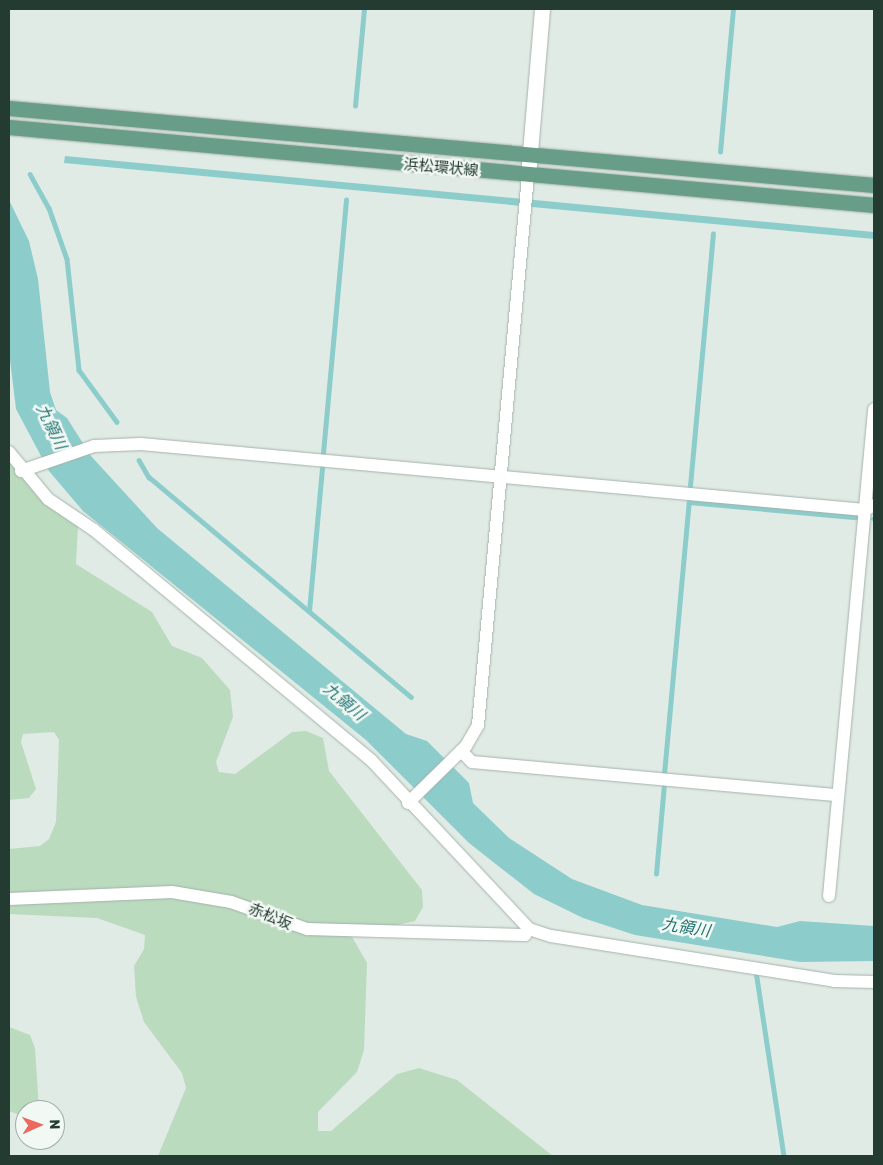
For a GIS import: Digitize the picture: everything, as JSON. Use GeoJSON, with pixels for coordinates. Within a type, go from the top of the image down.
{"type":"FeatureCollection","features":[{"type":"Feature","properties":{"kind":"main road","name":"浜松環状線"},"geometry":{"type":"LineString","coordinates":[[9,108],[530,153],[874,186]]}},
{"type":"Feature","properties":{"kind":"main road","name":"浜松環状線"},"geometry":{"type":"LineString","coordinates":[[9,127],[528,176],[874,205]]}},
{"type":"Feature","properties":{"kind":"street"},"geometry":{"type":"LineString","coordinates":[[411,799],[460,752],[475,733],[479,717],[542,9]]}},
{"type":"Feature","properties":{"kind":"street"},"geometry":{"type":"LineString","coordinates":[[829,896],[838,796],[870,507],[874,409]]}},
{"type":"Feature","properties":{"kind":"street"},"geometry":{"type":"LineString","coordinates":[[21,471],[94,446],[141,444],[870,507]]}},
{"type":"Feature","properties":{"kind":"street"},"geometry":{"type":"LineString","coordinates":[[9,452],[21,471],[48,499],[94,530],[364,754],[411,799],[529,929],[551,936],[834,981],[874,982]]}},
{"type":"Feature","properties":{"kind":"street"},"geometry":{"type":"LineString","coordinates":[[460,752],[472,762],[838,796]]}},
{"type":"Feature","properties":{"kind":"street","name":"赤松坂"},"geometry":{"type":"LineString","coordinates":[[9,899],[172,892],[231,902],[307,929],[525,935],[529,929]]}},
{"type":"Feature","properties":{"kind":"green space"},"geometry":{"type":"Polygon","coordinates":[[[9,461],[34,491],[78,526],[76,564],[152,612],[172,646],[202,658],[230,690],[233,717],[216,762],[219,772],[235,774],[292,732],[306,731],[323,738],[329,771],[422,890],[423,907],[415,921],[351,935],[367,963],[364,1050],[357,1072],[318,1112],[318,1131],[331,1131],[397,1074],[419,1068],[457,1080],[553,1156],[158,1156],[186,1088],[182,1073],[144,1022],[136,997],[134,966],[144,949],[145,935],[97,918],[9,914],[9,849],[40,846],[49,839],[56,822],[59,740],[54,732],[23,734],[21,742],[36,789],[29,798],[9,800],[9,461]]]}},
{"type":"Feature","properties":{"kind":"green space"},"geometry":{"type":"Polygon","coordinates":[[[9,1027],[30,1035],[35,1048],[38,1100],[15,1100],[15,1113],[9,1111],[9,1027]]]}},
{"type":"Feature","properties":{"kind":"water"},"geometry":{"type":"Polygon","coordinates":[[[65,156],[874,232],[874,239],[64,163],[65,156]]]}},
{"type":"Feature","properties":{"kind":"water","name":"九領川"},"geometry":{"type":"Polygon","coordinates":[[[9,200],[29,241],[38,279],[50,392],[56,410],[67,418],[91,456],[157,528],[406,734],[427,741],[469,783],[473,803],[509,838],[572,879],[642,905],[777,927],[800,921],[874,926],[874,961],[800,962],[635,935],[583,918],[534,894],[469,843],[366,740],[83,511],[49,471],[16,409],[9,352],[9,200]]]}},
{"type":"Feature","properties":{"kind":"waterway"},"geometry":{"type":"LineString","coordinates":[[355,106],[364,9]]}},
{"type":"Feature","properties":{"kind":"waterway"},"geometry":{"type":"LineString","coordinates":[[720,152],[733,9]]}},
{"type":"Feature","properties":{"kind":"waterway"},"geometry":{"type":"LineString","coordinates":[[30,174],[49,208],[67,259],[79,370],[117,422]]}},
{"type":"Feature","properties":{"kind":"waterway"},"geometry":{"type":"LineString","coordinates":[[323,453],[346,200]]}},
{"type":"Feature","properties":{"kind":"waterway"},"geometry":{"type":"LineString","coordinates":[[690,486],[713,234]]}},
{"type":"Feature","properties":{"kind":"waterway"},"geometry":{"type":"LineString","coordinates":[[139,460],[149,477],[411,697]]}},
{"type":"Feature","properties":{"kind":"waterway"},"geometry":{"type":"LineString","coordinates":[[309,611],[322,468]]}},
{"type":"Feature","properties":{"kind":"waterway"},"geometry":{"type":"LineString","coordinates":[[664,774],[689,501]]}},
{"type":"Feature","properties":{"kind":"waterway"},"geometry":{"type":"LineString","coordinates":[[689,502],[855,517]]}},
{"type":"Feature","properties":{"kind":"waterway"},"geometry":{"type":"LineString","coordinates":[[656,874],[664,785]]}},
{"type":"Feature","properties":{"kind":"waterway"},"geometry":{"type":"LineString","coordinates":[[756,971],[784,1156]]}}]}
